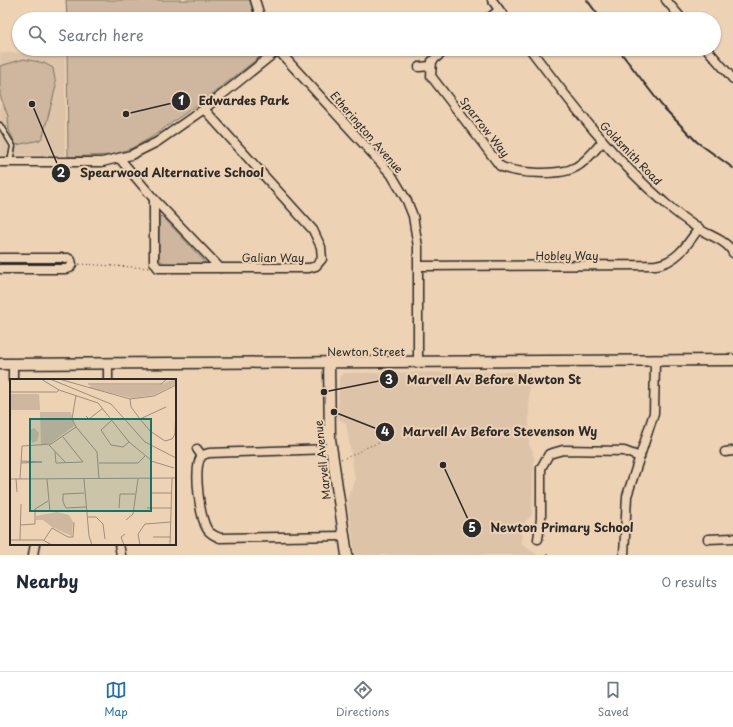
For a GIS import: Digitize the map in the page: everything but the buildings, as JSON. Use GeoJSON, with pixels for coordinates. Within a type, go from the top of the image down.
{"type":"FeatureCollection","features":[{"type":"Feature","properties":{"kind":"street"},"geometry":{"type":"LineString","coordinates":[[255,0],[259,12]]}},
{"type":"Feature","properties":{"kind":"street"},"geometry":{"type":"LineString","coordinates":[[492,0],[499,10],[497,12]]}},
{"type":"Feature","properties":{"kind":"street"},"geometry":{"type":"LineString","coordinates":[[667,0],[676,12]]}},
{"type":"Feature","properties":{"kind":"street"},"geometry":{"type":"LineString","coordinates":[[0,162],[85,163],[120,159],[157,142],[204,109],[270,56]]}},
{"type":"Feature","properties":{"kind":"street","name":"Etherington Avenue"},"geometry":{"type":"LineString","coordinates":[[283,56],[391,174],[407,201],[413,216],[418,242],[418,362]]}},
{"type":"Feature","properties":{"kind":"street"},"geometry":{"type":"LineString","coordinates":[[419,67],[431,66],[438,56]]}},
{"type":"Feature","properties":{"kind":"street","name":"Goldsmith Road"},"geometry":{"type":"LineString","coordinates":[[536,56],[603,141],[665,203],[699,228],[726,245],[733,253]]}},
{"type":"Feature","properties":{"kind":"street"},"geometry":{"type":"LineString","coordinates":[[713,56],[732,77]]}},
{"type":"Feature","properties":{"kind":"street","name":"Sparrow Way"},"geometry":{"type":"LineString","coordinates":[[431,66],[434,80],[493,158],[500,166],[507,170],[549,172],[575,168],[603,141]]}},
{"type":"Feature","properties":{"kind":"street","name":"Galian Way"},"geometry":{"type":"LineString","coordinates":[[156,266],[162,269],[309,268],[319,263],[322,254],[317,238],[308,223],[204,109]]}},
{"type":"Feature","properties":{"kind":"street"},"geometry":{"type":"LineString","coordinates":[[120,159],[154,199],[220,268]]}},
{"type":"Feature","properties":{"kind":"street"},"geometry":{"type":"LineString","coordinates":[[154,199],[154,262],[156,266]]}},
{"type":"Feature","properties":{"kind":"street","name":"Hobley Way"},"geometry":{"type":"LineString","coordinates":[[419,266],[656,265],[669,262],[675,258],[699,228]]}},
{"type":"Feature","properties":{"kind":"street"},"geometry":{"type":"LineString","coordinates":[[0,258],[68,258],[72,264],[70,268],[66,269],[0,269]]}},
{"type":"Feature","properties":{"kind":"street","name":"Newton Street"},"geometry":{"type":"LineString","coordinates":[[0,364],[654,362],[733,360]]}},
{"type":"Feature","properties":{"kind":"street"},"geometry":{"type":"LineString","coordinates":[[624,555],[625,506],[654,413],[654,362]]}},
{"type":"Feature","properties":{"kind":"street"},"geometry":{"type":"LineString","coordinates":[[108,363],[108,379]]}},
{"type":"Feature","properties":{"kind":"street","name":"Marvell Avenue"},"geometry":{"type":"LineString","coordinates":[[329,363],[331,449],[346,555]]}},
{"type":"Feature","properties":{"kind":"street"},"geometry":{"type":"LineString","coordinates":[[13,364],[13,379]]}},
{"type":"Feature","properties":{"kind":"street"},"geometry":{"type":"LineString","coordinates":[[197,449],[202,456]]}},
{"type":"Feature","properties":{"kind":"street"},"geometry":{"type":"LineString","coordinates":[[331,449],[209,453],[202,456],[198,469],[200,506],[207,529],[214,536],[226,539],[344,536]]}},
{"type":"Feature","properties":{"kind":"street"},"geometry":{"type":"LineString","coordinates":[[538,539],[541,520],[542,468],[549,454],[563,450],[624,451],[640,457]]}},
{"type":"Feature","properties":{"kind":"street"},"geometry":{"type":"LineString","coordinates":[[708,539],[733,538]]}},
{"type":"Feature","properties":{"kind":"street"},"geometry":{"type":"LineString","coordinates":[[33,555],[36,545]]}},
{"type":"Feature","properties":{"kind":"street"},"geometry":{"type":"LineString","coordinates":[[119,545],[121,555]]}},
{"type":"Feature","properties":{"kind":"lane"},"geometry":{"type":"LineString","coordinates":[[0,124],[13,146],[10,163]]}},
{"type":"Feature","properties":{"kind":"path"},"geometry":{"type":"LineString","coordinates":[[72,264],[151,268],[156,266]]}},
{"type":"Feature","properties":{"kind":"path"},"geometry":{"type":"LineString","coordinates":[[338,459],[348,457],[363,448],[379,443]]}},
{"type":"Feature","properties":{"kind":"shaded area"},"geometry":{"type":"Polygon","coordinates":[[[66,0],[250,0],[253,12],[67,12],[66,0]]]}},
{"type":"Feature","properties":{"kind":"shaded area"},"geometry":{"type":"Polygon","coordinates":[[[0,53],[12,53],[12,56],[65,56],[65,155],[0,155],[0,53]]]}},
{"type":"Feature","properties":{"kind":"shaded area"},"geometry":{"type":"Polygon","coordinates":[[[67,56],[261,56],[216,91],[152,137],[132,148],[112,155],[68,157],[67,56]]]}},
{"type":"Feature","properties":{"kind":"shaded area"},"geometry":{"type":"Polygon","coordinates":[[[24,59],[44,63],[53,68],[56,86],[43,136],[40,140],[16,145],[9,130],[8,116],[0,95],[0,66],[24,59]]]}},
{"type":"Feature","properties":{"kind":"shaded area"},"geometry":{"type":"Polygon","coordinates":[[[159,216],[163,217],[205,262],[204,266],[166,265],[159,259],[159,216]]]}},
{"type":"Feature","properties":{"kind":"shaded area"},"geometry":{"type":"Polygon","coordinates":[[[529,372],[529,446],[533,451],[534,460],[532,515],[521,526],[522,544],[537,555],[355,555],[347,499],[355,479],[346,423],[338,419],[339,378],[344,373],[529,372]]]}},
{"type":"Feature","properties":{"kind":"railway"},"geometry":{"type":"LineString","coordinates":[[587,0],[596,12]]}},
{"type":"Feature","properties":{"kind":"railway"},"geometry":{"type":"LineString","coordinates":[[623,56],[662,106],[697,142],[733,168]]}},
{"type":"Feature","properties":{"kind":"place","name":"Spearwood Alternative School"},"geometry":{"type":"Point","coordinates":[32,104]}},
{"type":"Feature","properties":{"kind":"place","name":"Edwardes Park"},"geometry":{"type":"Point","coordinates":[126,114]}},
{"type":"Feature","properties":{"kind":"place","name":"Marvell Av Before Newton St"},"geometry":{"type":"Point","coordinates":[324,392]}},
{"type":"Feature","properties":{"kind":"place","name":"Marvell Av Before Stevenson Wy"},"geometry":{"type":"Point","coordinates":[334,412]}},
{"type":"Feature","properties":{"kind":"place","name":"Newton Primary School"},"geometry":{"type":"Point","coordinates":[443,465]}}]}
